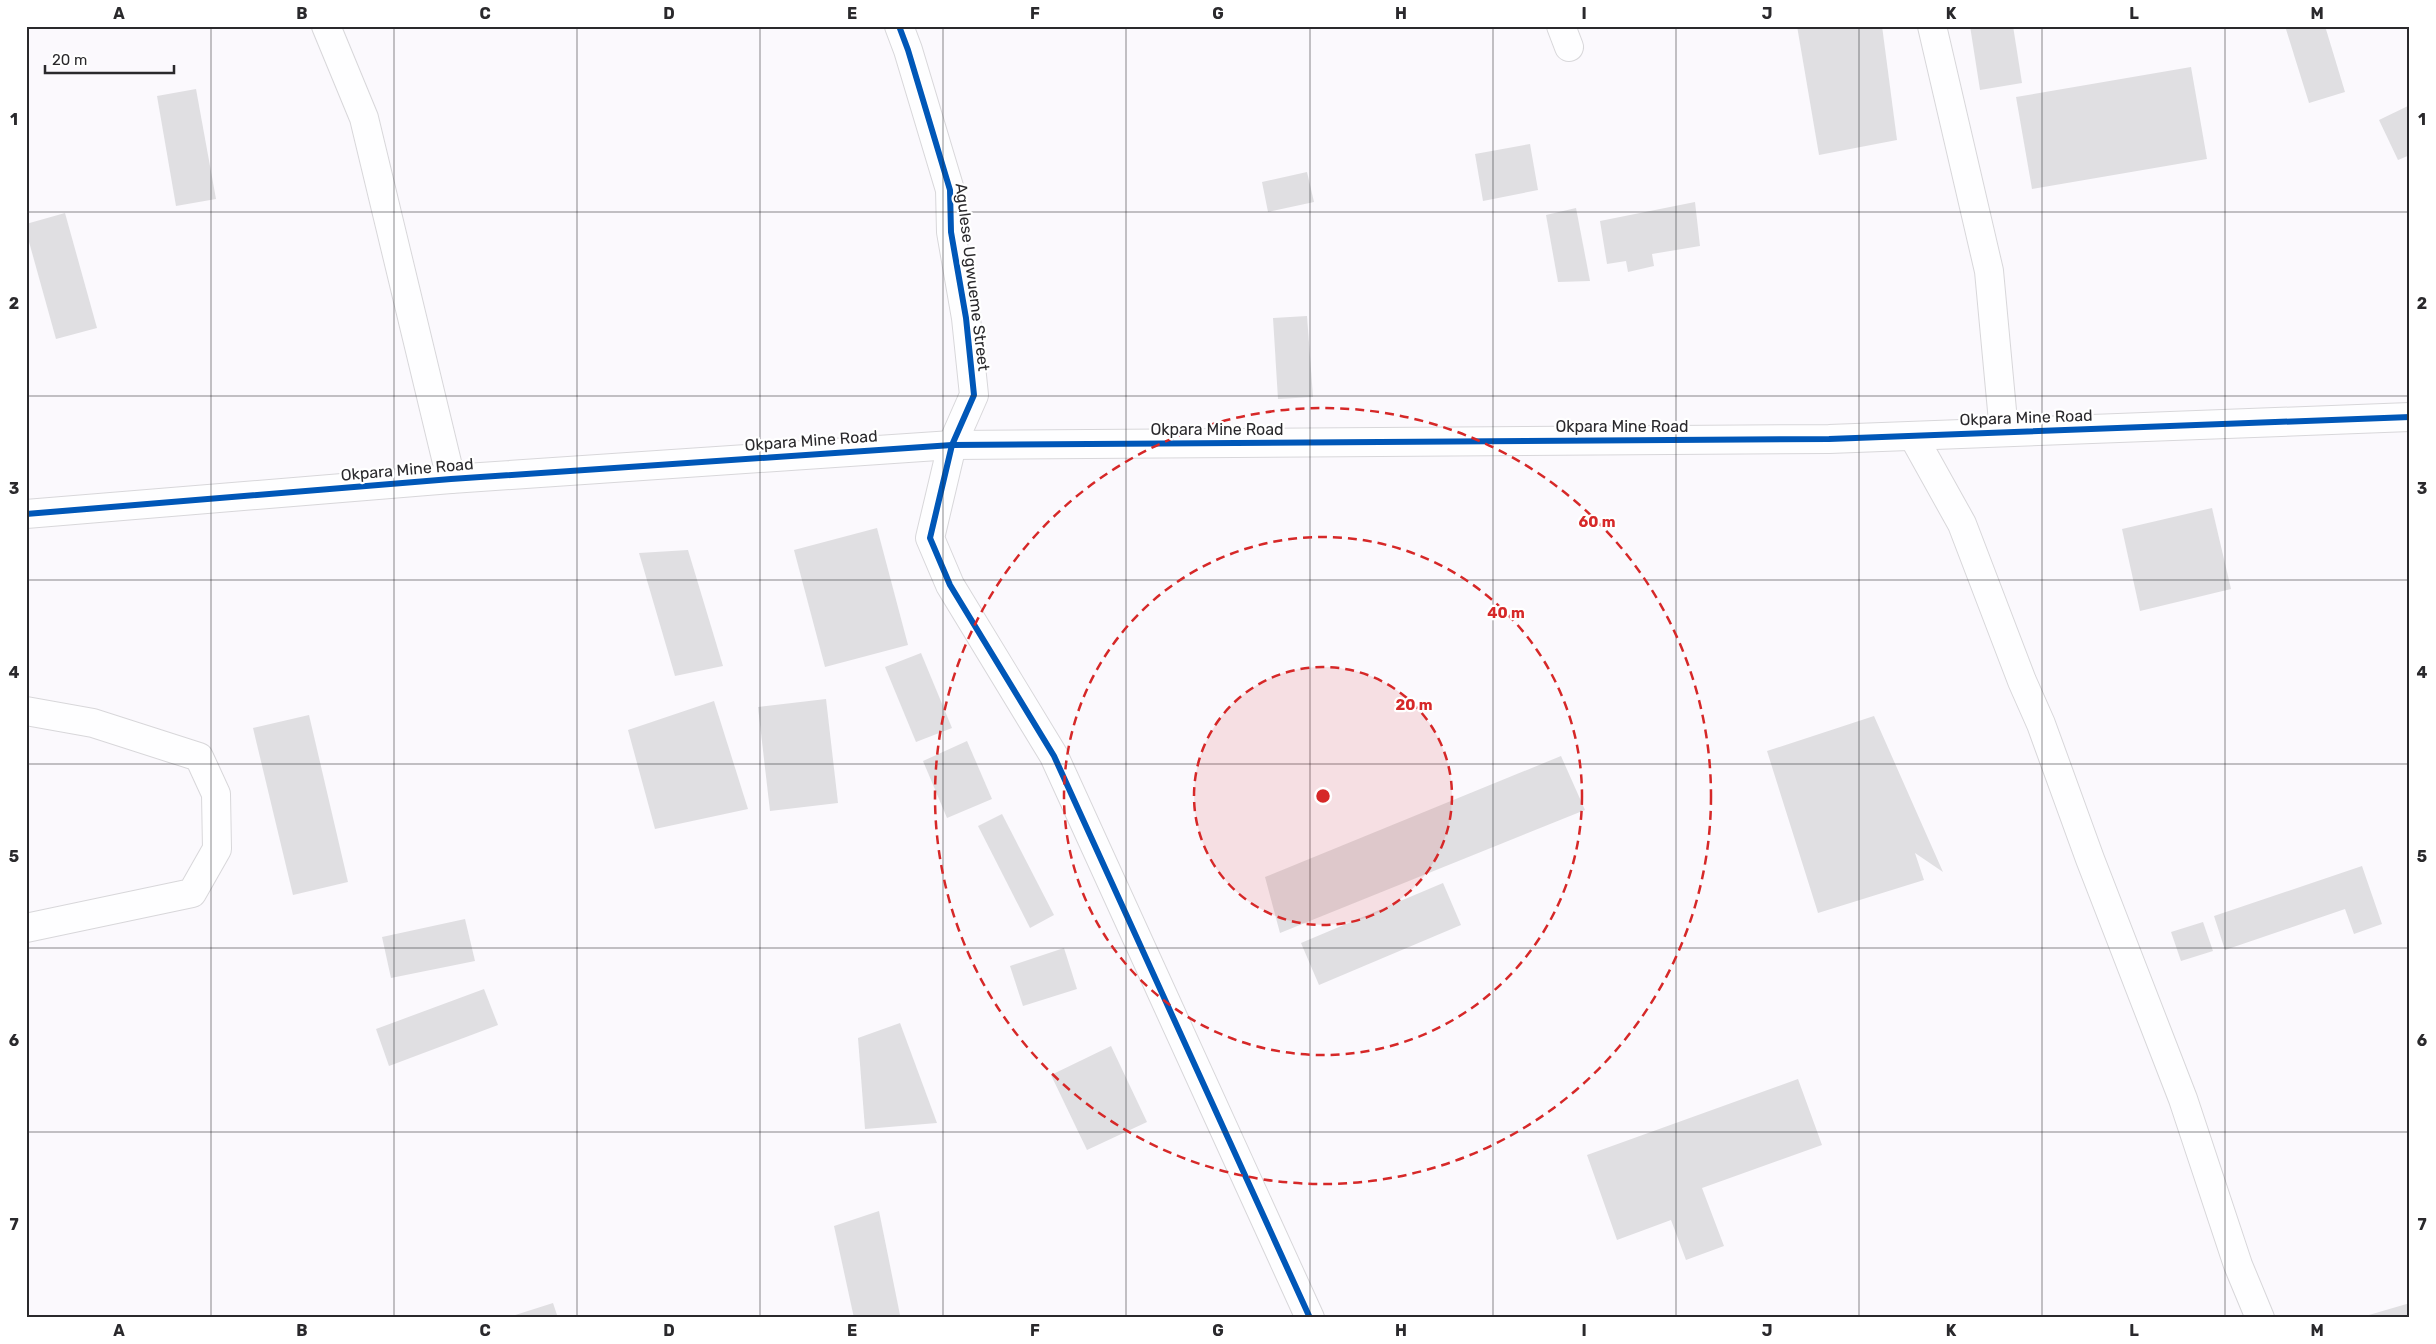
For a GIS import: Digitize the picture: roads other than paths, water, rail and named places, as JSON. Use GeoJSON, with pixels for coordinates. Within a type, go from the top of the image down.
{"type":"FeatureCollection","features":[{"type":"Feature","properties":{"kind":"street"},"geometry":{"type":"LineString","coordinates":[[326,26],[364,118],[451,479]]}},
{"type":"Feature","properties":{"kind":"street","name":"Agulese Ugwueme Street"},"geometry":{"type":"LineString","coordinates":[[898,26],[908,50],[950,190],[951,232],[966,318],[974,395],[952,445],[930,538],[950,585],[1054,756],[1310,1318]]}},
{"type":"Feature","properties":{"kind":"street"},"geometry":{"type":"LineString","coordinates":[[1932,26],[1989,271],[2004,432]]}},
{"type":"Feature","properties":{"kind":"street","name":"Okpara Mine Road"},"geometry":{"type":"LineString","coordinates":[[26,514],[451,479],[952,445],[1829,439],[2410,417]]}},
{"type":"Feature","properties":{"kind":"street"},"geometry":{"type":"LineString","coordinates":[[1913,436],[1962,524],[2022,681],[2042,724],[2090,859],[2180,1090],[2238,1265],[2260,1318]]}},
{"type":"Feature","properties":{"kind":"street"},"geometry":{"type":"LineString","coordinates":[[26,712],[93,722],[199,757],[216,794],[217,850],[192,894],[26,928]]}}]}
